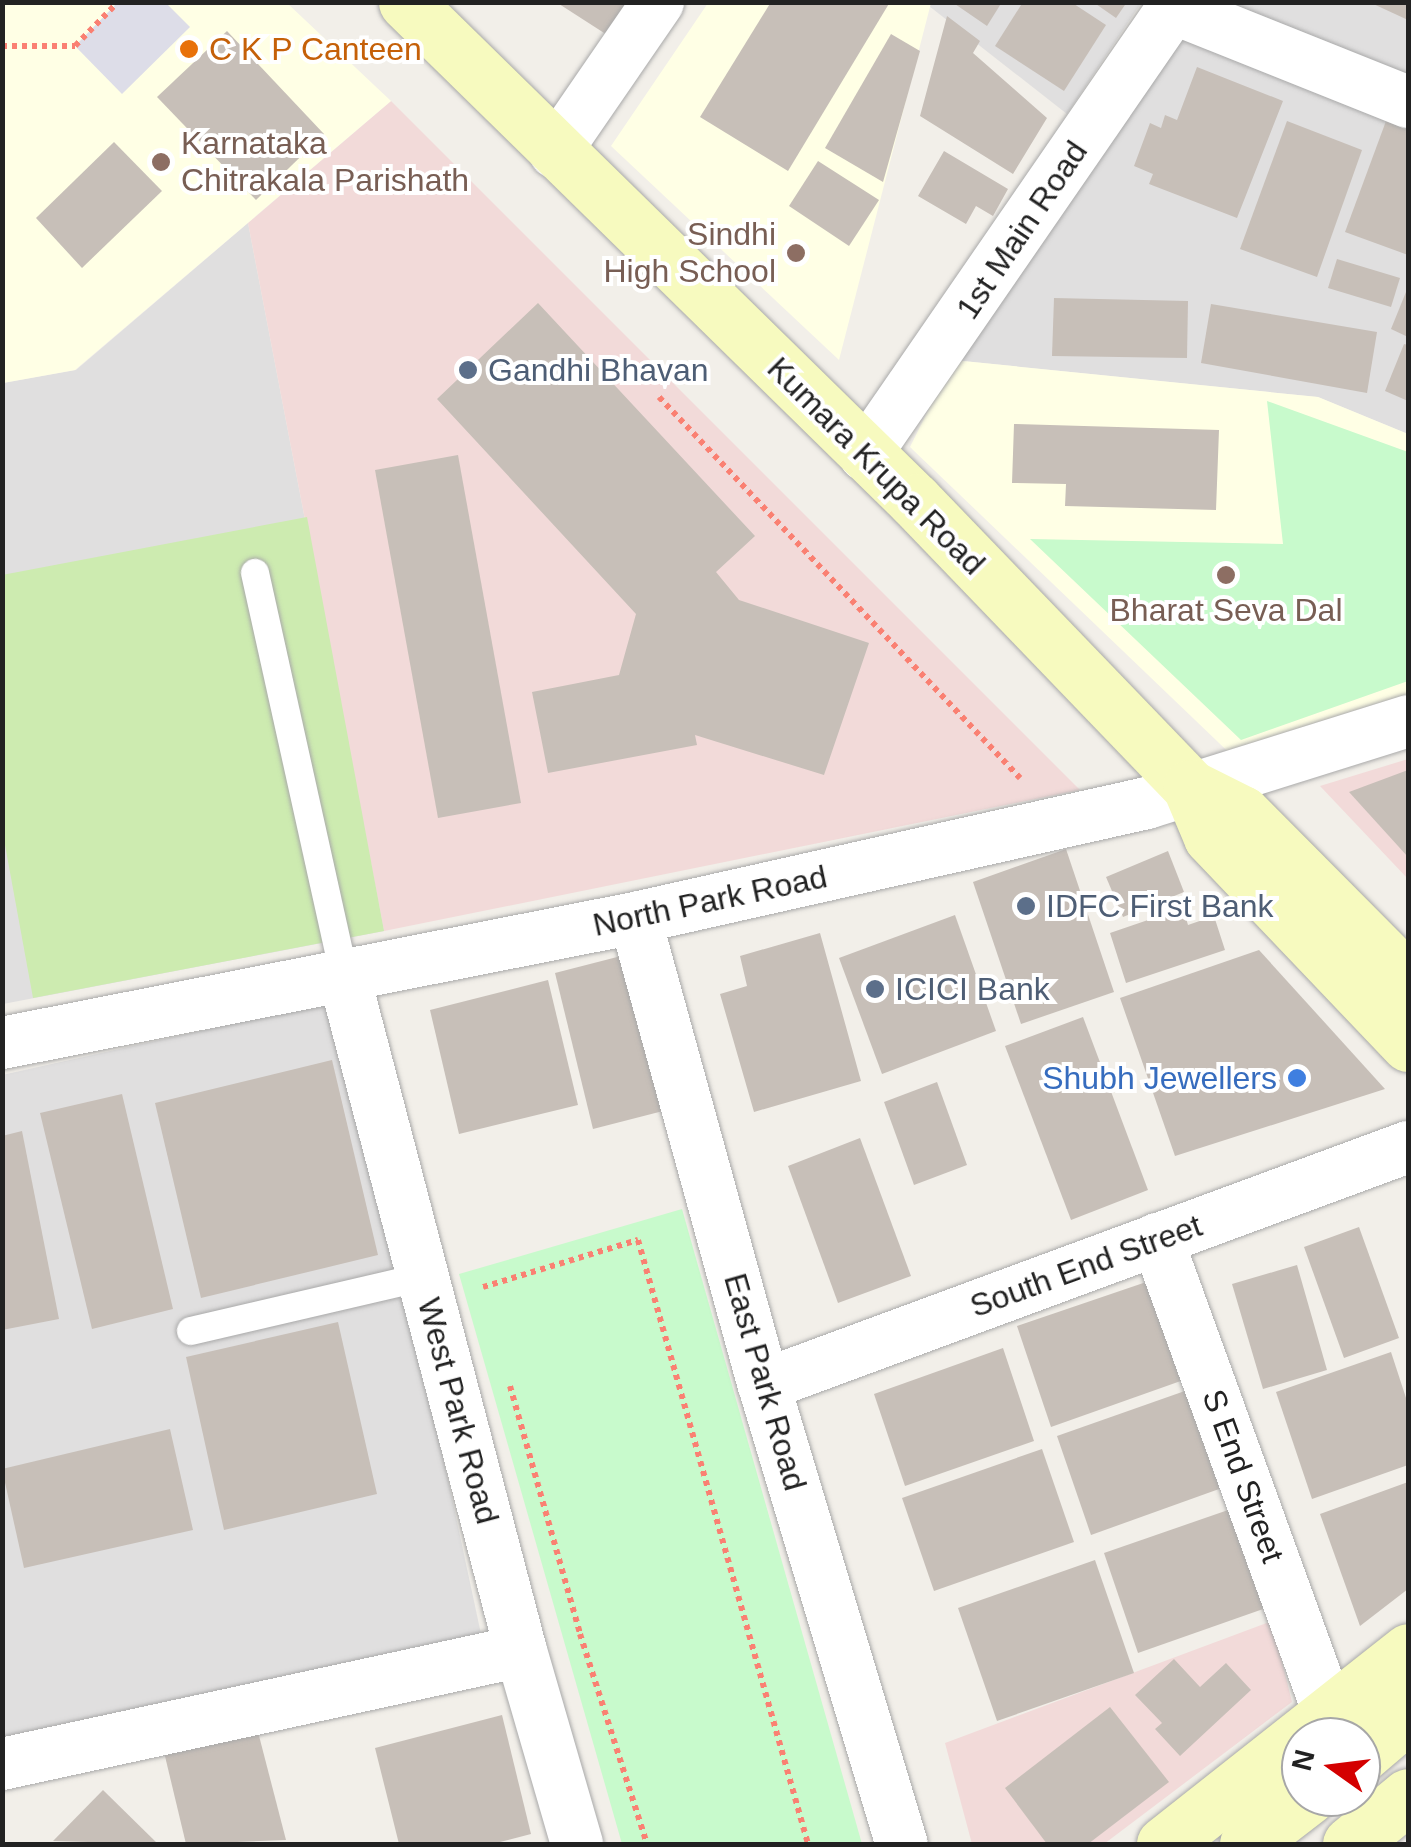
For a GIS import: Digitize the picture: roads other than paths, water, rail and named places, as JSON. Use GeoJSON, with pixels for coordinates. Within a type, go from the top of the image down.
{"type":"FeatureCollection","features":[{"type":"Feature","properties":{"kind":"street","name":"Kumara Krupa Road"},"geometry":{"type":"LineString","coordinates":[[406,2],[555,152],[915,500],[1226,825],[1408,1044]]}},
{"type":"Feature","properties":{"kind":"street"},"geometry":{"type":"LineString","coordinates":[[555,152],[658,2]]}},
{"type":"Feature","properties":{"kind":"street"},"geometry":{"type":"LineString","coordinates":[[1175,6],[1408,102]]}},
{"type":"Feature","properties":{"kind":"street","name":"1st Main Road"},"geometry":{"type":"LineString","coordinates":[[866,456],[1175,6]]}},
{"type":"Feature","properties":{"kind":"street","name":"North Park Road"},"geometry":{"type":"LineString","coordinates":[[2,1043],[635,918],[1147,803],[1408,722]]}},
{"type":"Feature","properties":{"kind":"street","name":"Kumara Krupa Road"},"geometry":{"type":"LineString","coordinates":[[1226,825],[1408,980]]}},
{"type":"Feature","properties":{"kind":"street","name":"East Park Road"},"geometry":{"type":"LineString","coordinates":[[635,918],[764,1385],[902,1844]]}},
{"type":"Feature","properties":{"kind":"street","name":"West Park Road"},"geometry":{"type":"LineString","coordinates":[[344,976],[521,1651],[577,1844]]}},
{"type":"Feature","properties":{"kind":"street","name":"South End Street"},"geometry":{"type":"LineString","coordinates":[[764,1385],[1408,1147]]}},
{"type":"Feature","properties":{"kind":"street","name":"S End Street"},"geometry":{"type":"LineString","coordinates":[[1156,1240],[1338,1717]]}},
{"type":"Feature","properties":{"kind":"street"},"geometry":{"type":"LineString","coordinates":[[2,1764],[521,1651]]}},
{"type":"Feature","properties":{"kind":"street"},"geometry":{"type":"LineString","coordinates":[[1358,1717],[1408,1651]]}},
{"type":"Feature","properties":{"kind":"street"},"geometry":{"type":"LineString","coordinates":[[1381,1723],[1408,1715]]}},
{"type":"Feature","properties":{"kind":"street"},"geometry":{"type":"LineString","coordinates":[[1164,1844],[1281,1773]]}},
{"type":"Feature","properties":{"kind":"street"},"geometry":{"type":"LineString","coordinates":[[1247,1844],[1282,1817]]}},
{"type":"Feature","properties":{"kind":"lane"},"geometry":{"type":"LineString","coordinates":[[255,573],[344,976]]}},
{"type":"Feature","properties":{"kind":"lane"},"geometry":{"type":"LineString","coordinates":[[191,1331],[423,1277]]}},
{"type":"Feature","properties":{"kind":"place","name":"C K P Canteen"},"geometry":{"type":"Point","coordinates":[189,49]}},
{"type":"Feature","properties":{"kind":"place","name":"Karnataka Chitrakala Parishath"},"geometry":{"type":"Point","coordinates":[161,162]}},
{"type":"Feature","properties":{"kind":"place","name":"Sindhi High School"},"geometry":{"type":"Point","coordinates":[796,253]}},
{"type":"Feature","properties":{"kind":"place","name":"Gandhi Bhavan"},"geometry":{"type":"Point","coordinates":[468,370]}},
{"type":"Feature","properties":{"kind":"place","name":"Bharat Seva Dal"},"geometry":{"type":"Point","coordinates":[1226,575]}},
{"type":"Feature","properties":{"kind":"place","name":"IDFC First Bank"},"geometry":{"type":"Point","coordinates":[1026,906]}},
{"type":"Feature","properties":{"kind":"place","name":"ICICI Bank"},"geometry":{"type":"Point","coordinates":[875,989]}},
{"type":"Feature","properties":{"kind":"place","name":"Shubh Jewellers"},"geometry":{"type":"Point","coordinates":[1297,1078]}}]}
